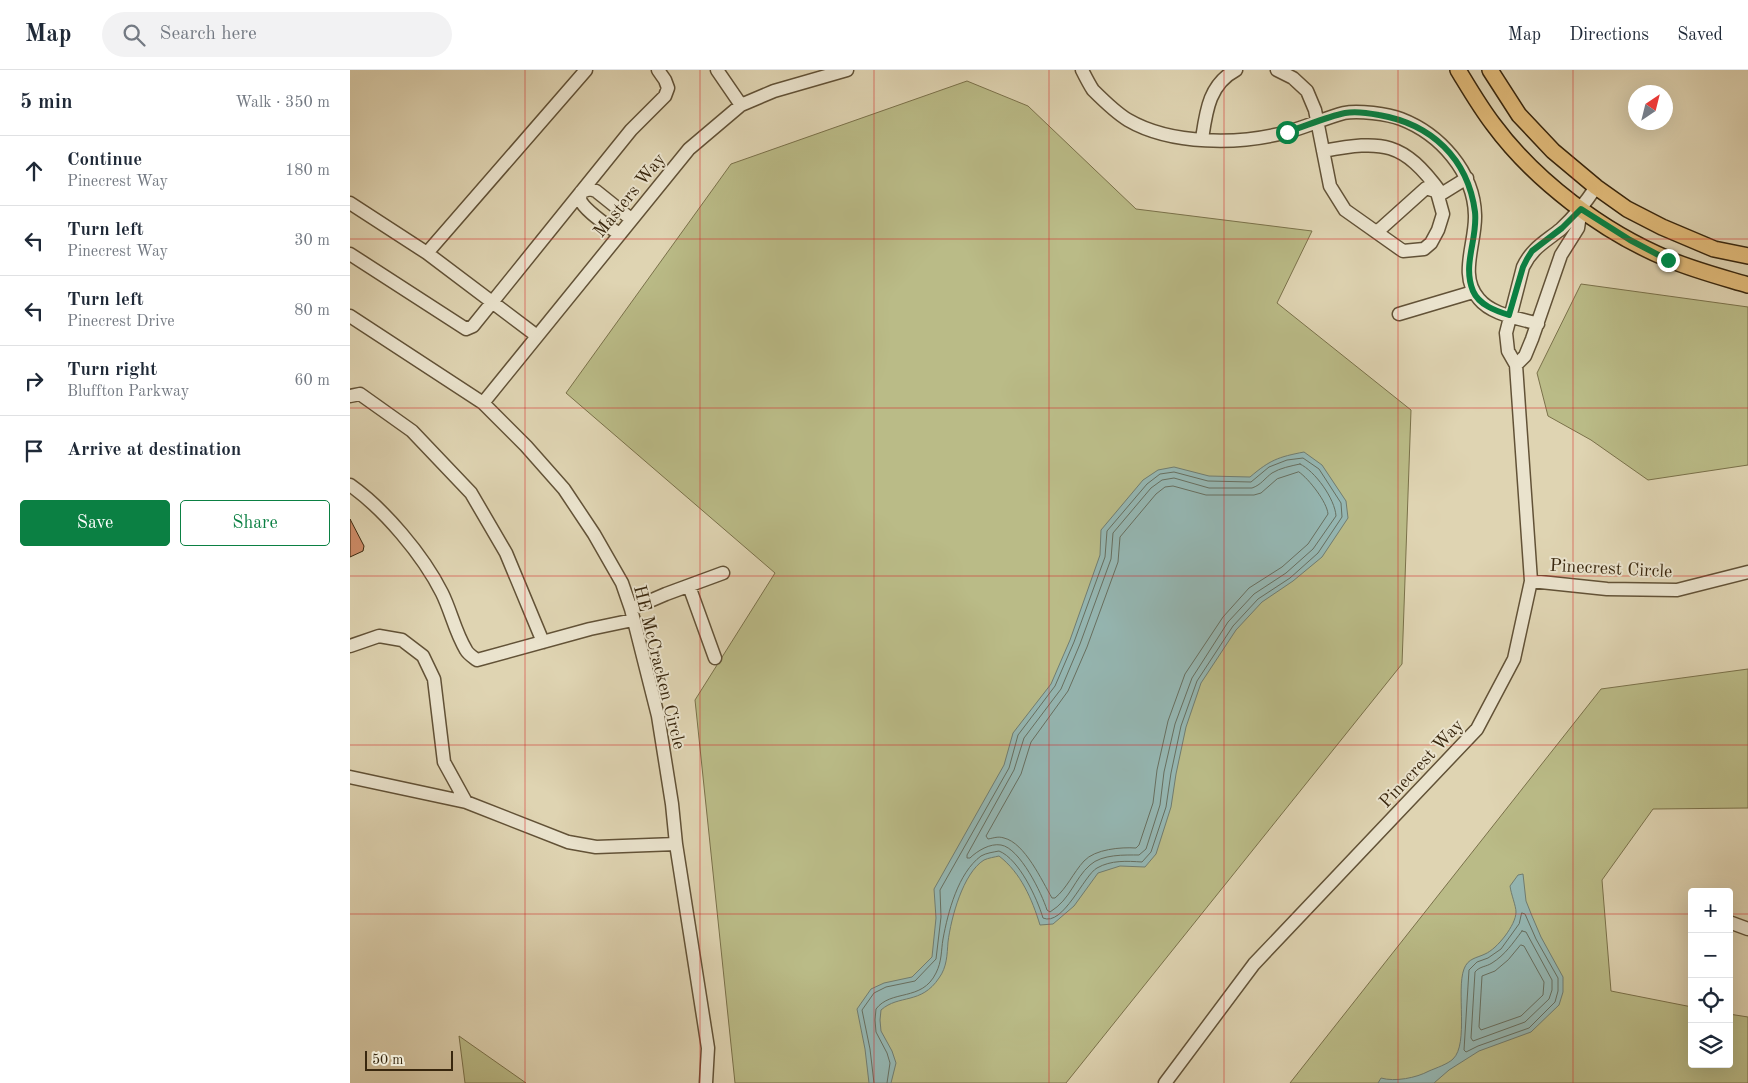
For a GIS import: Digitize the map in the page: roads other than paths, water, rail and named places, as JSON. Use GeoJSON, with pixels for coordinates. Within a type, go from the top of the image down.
{"type":"FeatureCollection","features":[{"type":"Feature","properties":{"kind":"main road"},"geometry":{"type":"LineString","coordinates":[[1458,70],[1494,125],[1528,163],[1581,209],[1630,240],[1668,260],[1748,285]]}},
{"type":"Feature","properties":{"kind":"main road"},"geometry":{"type":"LineString","coordinates":[[1490,70],[1519,115],[1553,151],[1596,187],[1627,209],[1662,227],[1714,249],[1748,256]]}},
{"type":"Feature","properties":{"kind":"street"},"geometry":{"type":"LineString","coordinates":[[427,253],[586,70]]}},
{"type":"Feature","properties":{"kind":"street"},"geometry":{"type":"LineString","coordinates":[[350,254],[466,329],[473,326],[632,130],[665,96],[668,88],[658,70]]}},
{"type":"Feature","properties":{"kind":"street"},"geometry":{"type":"LineString","coordinates":[[717,70],[741,105]]}},
{"type":"Feature","properties":{"kind":"street","name":"Masters Way"},"geometry":{"type":"LineString","coordinates":[[483,403],[689,149],[741,105],[774,91],[847,70]]}},
{"type":"Feature","properties":{"kind":"street"},"geometry":{"type":"LineString","coordinates":[[1082,70],[1092,89],[1127,119],[1161,134],[1234,141],[1258,139],[1287,132],[1346,113],[1399,118],[1423,129],[1447,149],[1467,178],[1475,214],[1474,239],[1468,262],[1473,292],[1480,301],[1496,311],[1538,324]]}},
{"type":"Feature","properties":{"kind":"street"},"geometry":{"type":"LineString","coordinates":[[1202,139],[1211,95],[1218,84],[1236,70]]}},
{"type":"Feature","properties":{"kind":"street"},"geometry":{"type":"LineString","coordinates":[[1277,70],[1293,78],[1307,91],[1318,122],[1330,186],[1345,210],[1403,250],[1424,249],[1431,243],[1443,214],[1438,196],[1467,178]]}},
{"type":"Feature","properties":{"kind":"street"},"geometry":{"type":"LineString","coordinates":[[1323,152],[1357,145],[1378,145],[1391,148],[1405,155],[1426,172],[1441,193]]}},
{"type":"Feature","properties":{"kind":"street"},"geometry":{"type":"LineString","coordinates":[[1516,365],[1525,356],[1538,324],[1561,255],[1578,228],[1581,209],[1596,187]]}},
{"type":"Feature","properties":{"kind":"street"},"geometry":{"type":"LineString","coordinates":[[1377,232],[1426,188],[1441,193]]}},
{"type":"Feature","properties":{"kind":"street"},"geometry":{"type":"LineString","coordinates":[[581,192],[590,189],[596,191],[631,219]]}},
{"type":"Feature","properties":{"kind":"street"},"geometry":{"type":"LineString","coordinates":[[581,192],[582,202],[619,234]]}},
{"type":"Feature","properties":{"kind":"street"},"geometry":{"type":"LineString","coordinates":[[350,203],[427,253],[537,336]]}},
{"type":"Feature","properties":{"kind":"street","name":"Pinecrest Way"},"geometry":{"type":"LineString","coordinates":[[1165,1083],[1254,964],[1478,729],[1514,660],[1530,581],[1516,365],[1508,350],[1506,333],[1509,315],[1527,259],[1532,251],[1562,228],[1581,209]]}},
{"type":"Feature","properties":{"kind":"street"},"geometry":{"type":"LineString","coordinates":[[1399,314],[1473,292]]}},
{"type":"Feature","properties":{"kind":"street","name":"HE McCracken Circle"},"geometry":{"type":"LineString","coordinates":[[350,316],[483,403],[526,446],[564,489],[594,534],[622,583],[658,716],[708,1048],[706,1083]]}},
{"type":"Feature","properties":{"kind":"street"},"geometry":{"type":"LineString","coordinates":[[350,396],[360,394],[412,431],[471,493],[506,553],[543,642]]}},
{"type":"Feature","properties":{"kind":"street"},"geometry":{"type":"LineString","coordinates":[[350,485],[361,492],[399,531],[424,563],[442,593],[466,651],[477,660],[632,615],[666,594],[723,573]]}},
{"type":"Feature","properties":{"kind":"street","name":"Pinecrest Circle"},"geometry":{"type":"LineString","coordinates":[[1530,581],[1607,589],[1677,590],[1748,572]]}},
{"type":"Feature","properties":{"kind":"street"},"geometry":{"type":"LineString","coordinates":[[689,586],[715,658]]}},
{"type":"Feature","properties":{"kind":"street"},"geometry":{"type":"LineString","coordinates":[[350,646],[379,636],[402,640],[423,656],[434,679],[444,762],[466,802]]}},
{"type":"Feature","properties":{"kind":"street"},"geometry":{"type":"LineString","coordinates":[[350,777],[466,802],[568,842],[596,847],[676,844]]}},
{"type":"Feature","properties":{"kind":"street"},"geometry":{"type":"LineString","coordinates":[[1733,923],[1748,929]]}},
{"type":"Feature","properties":{"kind":"water"},"geometry":{"type":"Polygon","coordinates":[[[1304,452],[1322,465],[1346,501],[1348,518],[1322,557],[1293,581],[1262,602],[1236,630],[1201,683],[1186,727],[1171,807],[1156,854],[1145,867],[1120,866],[1098,873],[1074,906],[1053,924],[1040,925],[1025,887],[1014,870],[999,856],[984,860],[970,875],[959,897],[942,974],[925,992],[895,1002],[881,1010],[881,1031],[896,1063],[891,1083],[869,1083],[857,1009],[871,989],[884,983],[912,977],[932,957],[936,918],[934,889],[1004,765],[1013,733],[1051,684],[1070,640],[1100,555],[1101,530],[1143,480],[1158,470],[1174,467],[1209,476],[1250,477],[1275,460],[1304,452]]]}},
{"type":"Feature","properties":{"kind":"water"},"geometry":{"type":"Polygon","coordinates":[[[1523,874],[1526,901],[1541,937],[1563,977],[1563,992],[1559,1005],[1531,1032],[1479,1051],[1449,1070],[1434,1083],[1378,1083],[1381,1078],[1405,1079],[1418,1076],[1445,1064],[1453,1059],[1458,1052],[1464,969],[1470,960],[1485,954],[1495,947],[1509,930],[1516,912],[1510,886],[1518,875],[1523,874]]]}}]}
